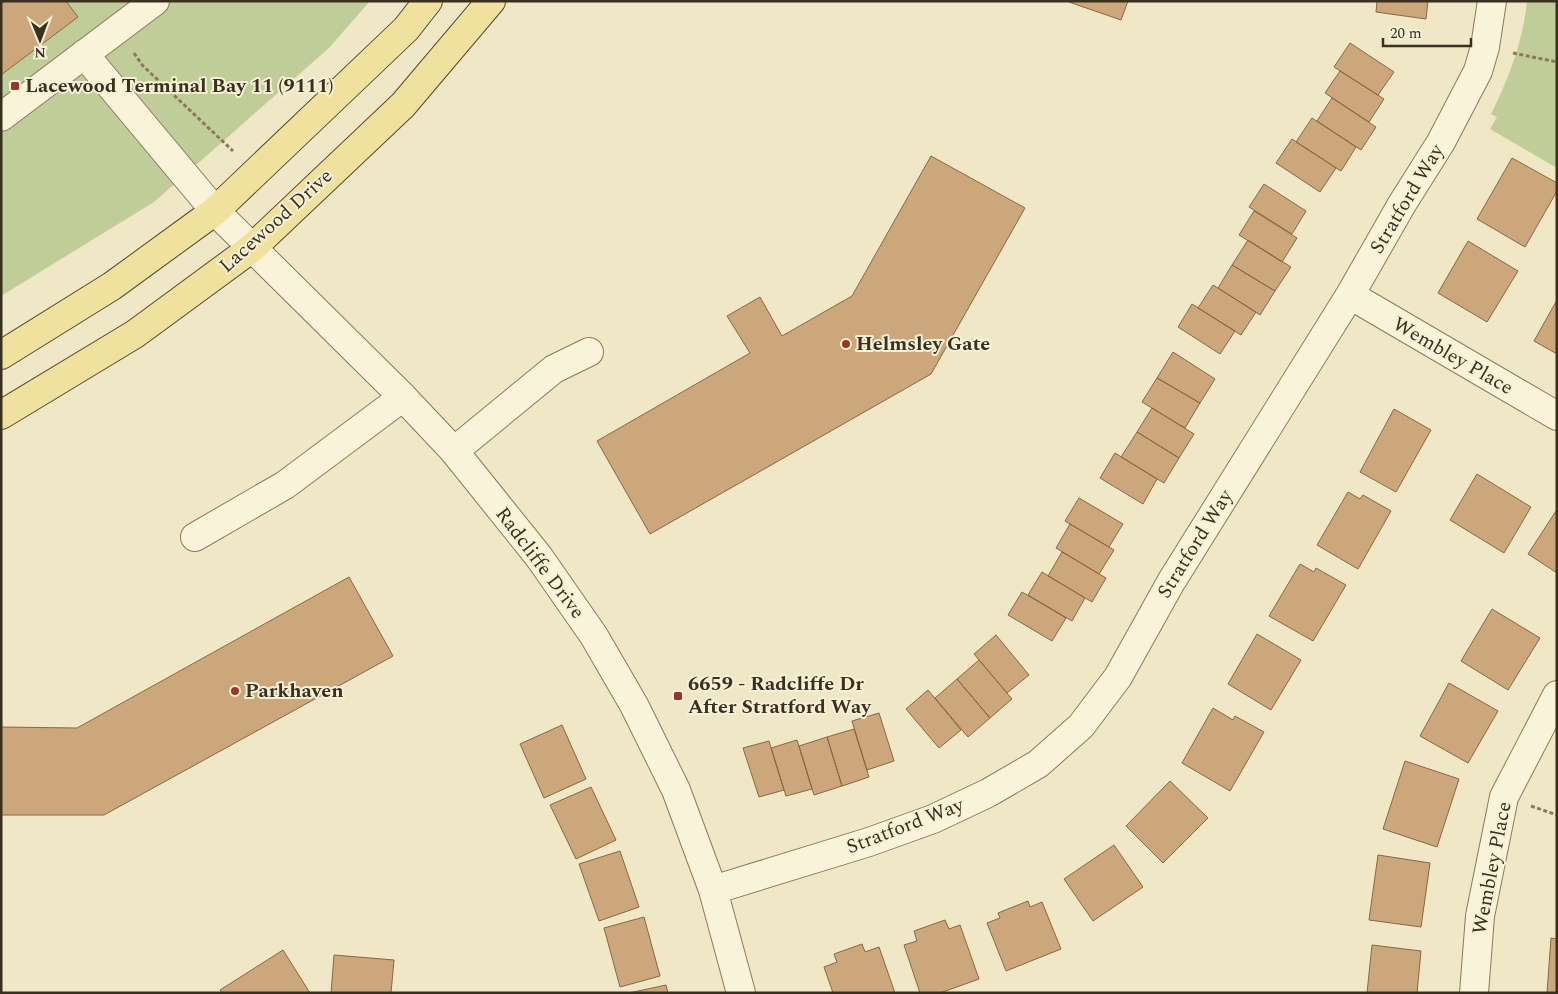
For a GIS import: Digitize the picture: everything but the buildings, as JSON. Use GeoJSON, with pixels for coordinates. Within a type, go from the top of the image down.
{"type":"FeatureCollection","features":[{"type":"Feature","properties":{"kind":"main road"},"geometry":{"type":"LineString","coordinates":[[1,355],[112,286],[215,211],[406,29],[428,1]]}},
{"type":"Feature","properties":{"kind":"main road","name":"Lacewood Drive"},"geometry":{"type":"LineString","coordinates":[[1,415],[135,334],[252,248],[403,105],[491,1]]}},
{"type":"Feature","properties":{"kind":"street"},"geometry":{"type":"LineString","coordinates":[[1,117],[155,1]]}},
{"type":"Feature","properties":{"kind":"street","name":"Stratford Way"},"geometry":{"type":"LineString","coordinates":[[713,890],[869,842],[933,820],[988,793],[1038,764],[1081,726],[1118,677],[1171,582],[1350,295],[1402,204],[1441,142],[1478,71],[1485,47],[1492,1]]}},
{"type":"Feature","properties":{"kind":"street","name":"Radcliffe Drive"},"geometry":{"type":"LineString","coordinates":[[84,54],[215,211],[403,397],[454,452],[539,557],[594,636],[634,705],[676,790],[713,890],[741,993]]}},
{"type":"Feature","properties":{"kind":"street","name":"Wembley Place"},"geometry":{"type":"LineString","coordinates":[[1350,295],[1557,416]]}},
{"type":"Feature","properties":{"kind":"street"},"geometry":{"type":"LineString","coordinates":[[454,452],[554,369],[589,352]]}},
{"type":"Feature","properties":{"kind":"street"},"geometry":{"type":"LineString","coordinates":[[195,537],[285,485],[403,397]]}},
{"type":"Feature","properties":{"kind":"street","name":"Wembley Place"},"geometry":{"type":"LineString","coordinates":[[1474,993],[1480,916],[1504,797],[1557,695]]}},
{"type":"Feature","properties":{"kind":"path"},"geometry":{"type":"LineString","coordinates":[[118,30],[143,66],[233,151]]}},
{"type":"Feature","properties":{"kind":"path"},"geometry":{"type":"LineString","coordinates":[[1485,47],[1557,62]]}},
{"type":"Feature","properties":{"kind":"green space"},"geometry":{"type":"Polygon","coordinates":[[[1,1],[370,1],[329,48],[154,202],[1,296],[1,1]]]}},
{"type":"Feature","properties":{"kind":"green space"},"geometry":{"type":"Polygon","coordinates":[[[1527,1],[1557,1],[1557,168],[1490,129],[1497,117],[1491,114],[1504,87],[1519,45],[1527,1]]]}},
{"type":"Feature","properties":{"kind":"place","name":"Lacewood Terminal Bay 11 (9111)"},"geometry":{"type":"Point","coordinates":[15,86]}},
{"type":"Feature","properties":{"kind":"place","name":"Helmsley Gate"},"geometry":{"type":"Point","coordinates":[846,344]}},
{"type":"Feature","properties":{"kind":"place","name":"Parkhaven"},"geometry":{"type":"Point","coordinates":[235,691]}},
{"type":"Feature","properties":{"kind":"place","name":"6659 - Radcliffe Dr After Stratford Way"},"geometry":{"type":"Point","coordinates":[678,696]}}]}
